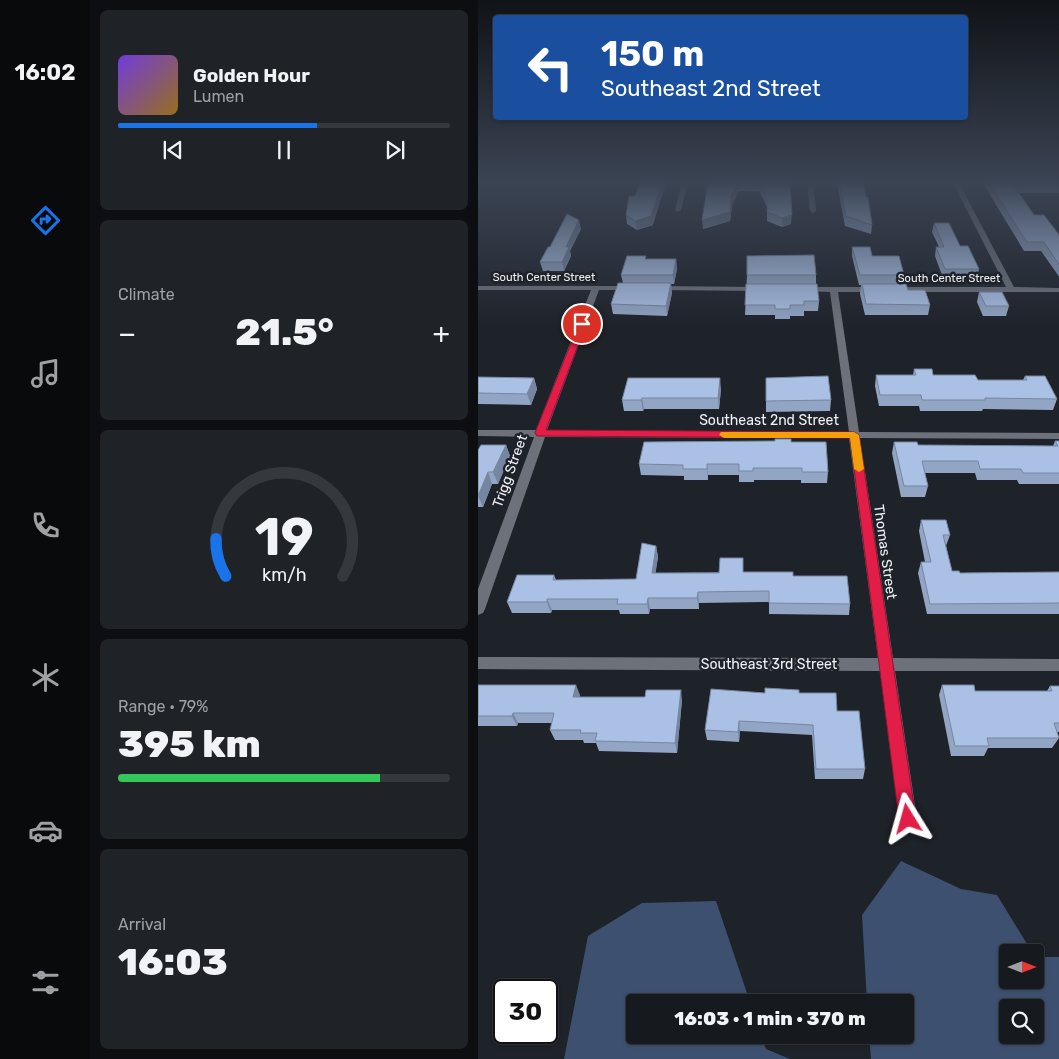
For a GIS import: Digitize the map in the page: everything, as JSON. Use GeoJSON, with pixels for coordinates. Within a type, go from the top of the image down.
{"type":"FeatureCollection","features":[{"type":"Feature","properties":{"kind":"street"},"geometry":{"type":"LineString","coordinates":[[981,232],[1011,290]]}},
{"type":"Feature","properties":{"kind":"street","name":"South Center Street"},"geometry":{"type":"LineString","coordinates":[[478,288],[774,289]]}},
{"type":"Feature","properties":{"kind":"street","name":"Trigg Street"},"geometry":{"type":"LineString","coordinates":[[478,609],[540,433],[596,288]]}},
{"type":"Feature","properties":{"kind":"street","name":"South Center Street"},"geometry":{"type":"LineString","coordinates":[[794,289],[1060,290]]}},
{"type":"Feature","properties":{"kind":"street","name":"Thomas Street"},"geometry":{"type":"LineString","coordinates":[[834,289],[908,819]]}},
{"type":"Feature","properties":{"kind":"street","name":"Southeast 2nd Street"},"geometry":{"type":"LineString","coordinates":[[478,433],[1060,436]]}},
{"type":"Feature","properties":{"kind":"street","name":"Southeast 3rd Street"},"geometry":{"type":"LineString","coordinates":[[478,663],[1060,664]]}},
{"type":"Feature","properties":{"kind":"shaded area"},"geometry":{"type":"Polygon","coordinates":[[[901,861],[961,889],[997,895],[1027,944],[999,944],[999,989],[1044,989],[1044,957],[1059,957],[1059,1059],[871,1059],[870,1044],[914,1044],[914,994],[867,994],[862,915],[901,861]]]}},
{"type":"Feature","properties":{"kind":"shaded area"},"geometry":{"type":"Polygon","coordinates":[[[716,901],[747,994],[626,994],[626,1044],[764,1044],[766,1049],[790,1059],[564,1059],[588,936],[642,903],[716,901]]]}},
{"type":"Feature","properties":{"kind":"building"},"geometry":{"type":"Polygon","coordinates":[[[558,232],[573,232],[562,262],[540,262],[548,247],[550,247],[558,232]]]}},
{"type":"Feature","properties":{"kind":"building"},"geometry":{"type":"Polygon","coordinates":[[[938,232],[954,232],[960,246],[968,246],[979,269],[945,269],[936,247],[944,247],[938,232]]]}},
{"type":"Feature","properties":{"kind":"building"},"geometry":{"type":"Polygon","coordinates":[[[1021,232],[1057,232],[1060,236],[1060,266],[1044,242],[1027,242],[1021,232]]]}},
{"type":"Feature","properties":{"kind":"building"},"geometry":{"type":"Polygon","coordinates":[[[852,247],[870,247],[872,256],[899,256],[904,275],[860,275],[852,247]]]}},
{"type":"Feature","properties":{"kind":"building"},"geometry":{"type":"Polygon","coordinates":[[[814,255],[816,275],[747,275],[747,256],[814,255]]]}},
{"type":"Feature","properties":{"kind":"building"},"geometry":{"type":"Polygon","coordinates":[[[627,256],[646,256],[645,259],[676,259],[673,275],[621,275],[627,256]]]}},
{"type":"Feature","properties":{"kind":"building"},"geometry":{"type":"Polygon","coordinates":[[[618,283],[671,283],[666,306],[611,304],[618,283]]]}},
{"type":"Feature","properties":{"kind":"building"},"geometry":{"type":"Polygon","coordinates":[[[746,284],[817,284],[819,301],[804,301],[804,305],[790,305],[790,309],[775,309],[775,305],[745,305],[746,284]]]}},
{"type":"Feature","properties":{"kind":"building"},"geometry":{"type":"Polygon","coordinates":[[[862,284],[906,284],[908,290],[925,290],[930,305],[866,304],[862,284]]]}},
{"type":"Feature","properties":{"kind":"building"},"geometry":{"type":"Polygon","coordinates":[[[979,292],[1002,292],[1009,306],[986,306],[979,292]]]}},
{"type":"Feature","properties":{"kind":"building"},"geometry":{"type":"Polygon","coordinates":[[[914,369],[932,369],[933,375],[975,375],[978,380],[1027,380],[1025,376],[1045,376],[1057,399],[985,398],[985,400],[922,400],[921,395],[880,395],[876,375],[916,375],[914,369]]]}},
{"type":"Feature","properties":{"kind":"building"},"geometry":{"type":"Polygon","coordinates":[[[828,376],[831,400],[766,401],[766,378],[828,376]]]}},
{"type":"Feature","properties":{"kind":"building"},"geometry":{"type":"Polygon","coordinates":[[[478,377],[534,378],[527,394],[478,393],[478,377]]]}},
{"type":"Feature","properties":{"kind":"building"},"geometry":{"type":"Polygon","coordinates":[[[628,378],[720,378],[718,398],[642,398],[641,400],[622,400],[628,378]]]}},
{"type":"Feature","properties":{"kind":"building"},"geometry":{"type":"Polygon","coordinates":[[[775,439],[791,439],[791,442],[826,442],[828,472],[802,472],[802,468],[753,468],[753,471],[739,471],[739,464],[707,464],[707,469],[683,469],[683,465],[639,464],[644,442],[775,441],[775,439]]]}},
{"type":"Feature","properties":{"kind":"building"},"geometry":{"type":"Polygon","coordinates":[[[1055,441],[1060,441],[1060,473],[1023,473],[1021,469],[980,469],[978,461],[922,461],[928,486],[904,486],[894,442],[917,442],[918,445],[1058,446],[1055,441]]]}},
{"type":"Feature","properties":{"kind":"building"},"geometry":{"type":"Polygon","coordinates":[[[481,445],[506,445],[493,472],[488,472],[478,496],[478,450],[481,445]]]}},
{"type":"Feature","properties":{"kind":"building"},"geometry":{"type":"Polygon","coordinates":[[[921,520],[946,520],[950,535],[943,535],[952,571],[959,571],[960,573],[1060,572],[1060,603],[930,604],[921,562],[931,562],[921,520]]]}},
{"type":"Feature","properties":{"kind":"building"},"geometry":{"type":"Polygon","coordinates":[[[642,543],[656,546],[652,573],[719,573],[720,558],[743,558],[743,572],[793,572],[793,576],[847,576],[850,604],[769,603],[769,591],[698,592],[697,598],[648,598],[647,604],[617,604],[618,599],[547,599],[547,602],[507,602],[517,575],[554,575],[553,580],[636,579],[642,543]]]}},
{"type":"Feature","properties":{"kind":"building"},"geometry":{"type":"Polygon","coordinates":[[[478,685],[576,685],[573,697],[645,697],[646,690],[681,690],[675,743],[595,741],[597,733],[580,733],[581,730],[550,730],[554,713],[513,713],[512,716],[478,716],[478,685]]]}},
{"type":"Feature","properties":{"kind":"building"},"geometry":{"type":"Polygon","coordinates":[[[942,685],[974,685],[975,691],[1052,691],[1050,686],[1060,686],[1060,723],[1054,723],[1059,738],[987,738],[989,746],[955,746],[942,685]]]}},
{"type":"Feature","properties":{"kind":"building"},"geometry":{"type":"Polygon","coordinates":[[[765,688],[799,690],[799,693],[836,693],[837,711],[859,711],[865,769],[816,769],[813,725],[739,721],[738,732],[705,730],[711,689],[765,693],[765,688]]]}},
{"type":"Feature","properties":{"kind":"slow traffic"},"geometry":{"type":"LineString","coordinates":[[724,435],[854,435],[859,469]]}},
{"type":"Feature","properties":{"kind":"route"},"geometry":{"type":"LineString","coordinates":[[582,324],[540,433],[854,435],[908,819]]}}]}
